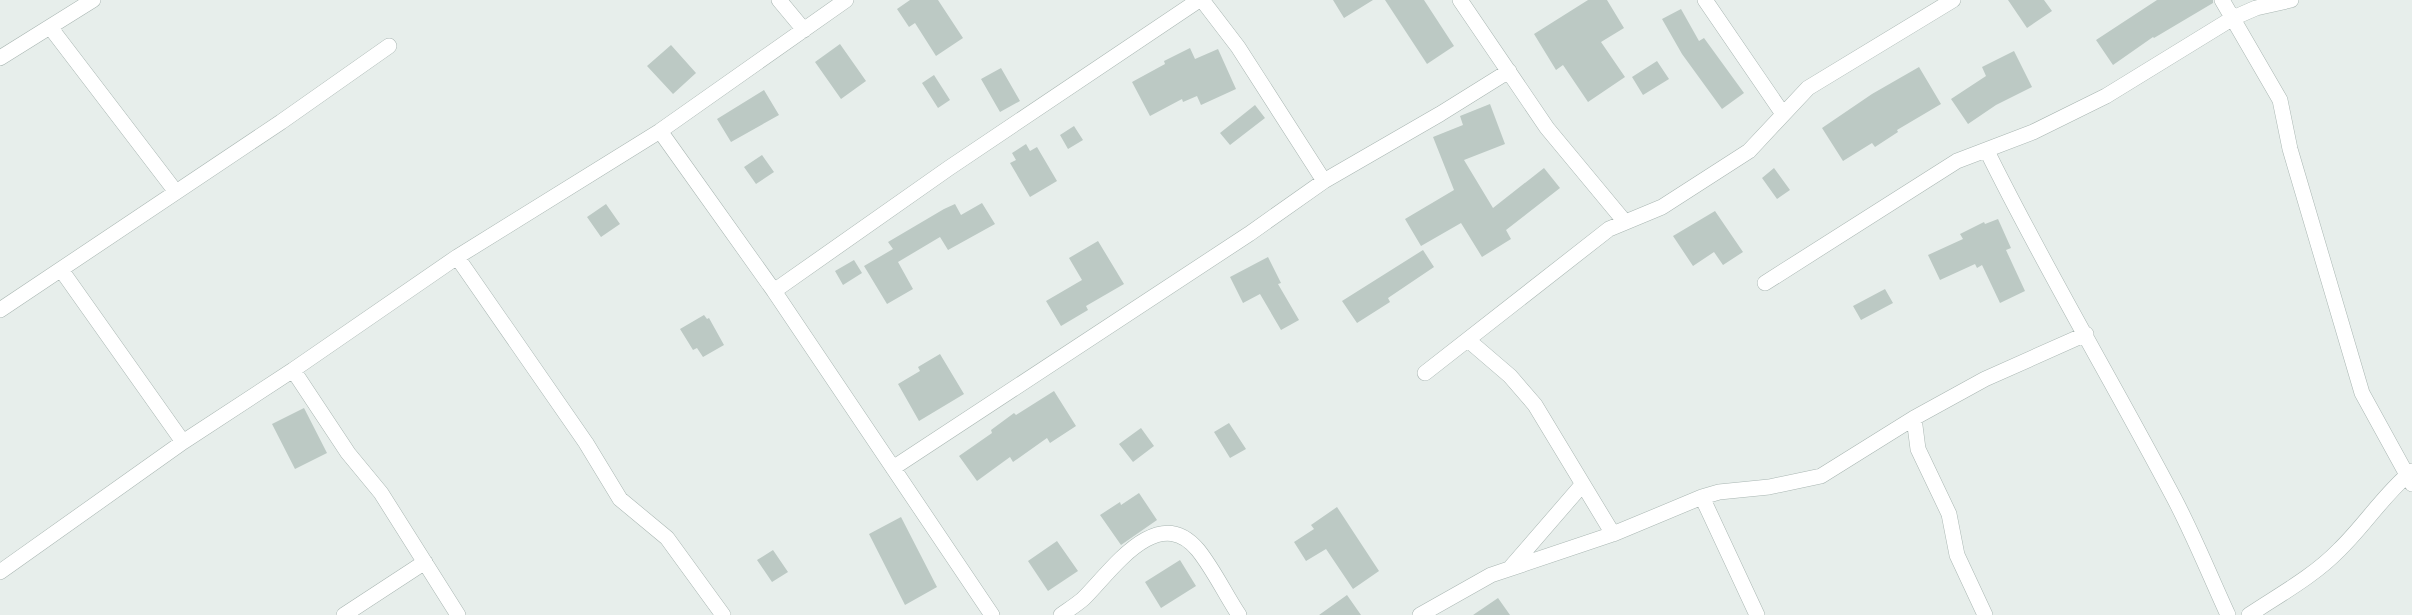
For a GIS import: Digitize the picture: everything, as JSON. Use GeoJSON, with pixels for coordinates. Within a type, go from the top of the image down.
{"type":"FeatureCollection","features":[{"type":"Feature","properties":{"kind":"street"},"geometry":{"type":"LineString","coordinates":[[0,58],[92,0]]}},
{"type":"Feature","properties":{"kind":"street"},"geometry":{"type":"LineString","coordinates":[[779,0],[804,30]]}},
{"type":"Feature","properties":{"kind":"street"},"geometry":{"type":"LineString","coordinates":[[0,572],[183,442],[293,370],[456,256],[660,131],[846,0]]}},
{"type":"Feature","properties":{"kind":"street"},"geometry":{"type":"LineString","coordinates":[[774,291],[949,168],[1200,0],[1238,47],[1324,181]]}},
{"type":"Feature","properties":{"kind":"street"},"geometry":{"type":"LineString","coordinates":[[1460,0],[1547,128],[1625,222]]}},
{"type":"Feature","properties":{"kind":"street"},"geometry":{"type":"LineString","coordinates":[[1705,0],[1783,114]]}},
{"type":"Feature","properties":{"kind":"street"},"geometry":{"type":"LineString","coordinates":[[2222,0],[2280,100],[2290,149],[2362,393],[2410,477],[2387,494],[2339,550],[2309,574],[2249,615]]}},
{"type":"Feature","properties":{"kind":"street"},"geometry":{"type":"LineString","coordinates":[[1765,284],[1957,161],[2033,132],[2106,96],[2233,18],[2256,8],[2291,0]]}},
{"type":"Feature","properties":{"kind":"street"},"geometry":{"type":"LineString","coordinates":[[1425,373],[1609,229],[1662,207],[1749,151],[1808,88],[1950,1]]}},
{"type":"Feature","properties":{"kind":"street"},"geometry":{"type":"LineString","coordinates":[[50,27],[176,192]]}},
{"type":"Feature","properties":{"kind":"street"},"geometry":{"type":"LineString","coordinates":[[0,310],[62,271],[389,46]]}},
{"type":"Feature","properties":{"kind":"street"},"geometry":{"type":"LineString","coordinates":[[893,468],[1249,234],[1324,181],[1440,114],[1508,71]]}},
{"type":"Feature","properties":{"kind":"street"},"geometry":{"type":"LineString","coordinates":[[660,131],[774,291],[992,615]]}},
{"type":"Feature","properties":{"kind":"street"},"geometry":{"type":"LineString","coordinates":[[1987,151],[2047,270],[2086,334],[2174,499],[2228,615]]}},
{"type":"Feature","properties":{"kind":"street"},"geometry":{"type":"LineString","coordinates":[[456,256],[586,443],[620,499],[667,538],[722,615]]}},
{"type":"Feature","properties":{"kind":"street"},"geometry":{"type":"LineString","coordinates":[[62,271],[183,442]]}},
{"type":"Feature","properties":{"kind":"street"},"geometry":{"type":"LineString","coordinates":[[1420,615],[1462,590],[1511,567],[1613,534],[1702,496],[1719,492],[1769,487],[1821,476],[1914,418],[1985,379],[2086,334]]}},
{"type":"Feature","properties":{"kind":"street"},"geometry":{"type":"LineString","coordinates":[[1468,340],[1510,376],[1523,390],[1613,534]]}},
{"type":"Feature","properties":{"kind":"street"},"geometry":{"type":"LineString","coordinates":[[293,370],[348,453],[381,493],[458,615]]}},
{"type":"Feature","properties":{"kind":"street"},"geometry":{"type":"LineString","coordinates":[[1914,418],[1916,443],[1949,514],[1958,555],[1985,615]]}},
{"type":"Feature","properties":{"kind":"street"},"geometry":{"type":"LineString","coordinates":[[1511,567],[1582,485]]}},
{"type":"Feature","properties":{"kind":"street"},"geometry":{"type":"LineString","coordinates":[[1702,496],[1757,615]]}},
{"type":"Feature","properties":{"kind":"street"},"geometry":{"type":"LineString","coordinates":[[1061,615],[1082,599],[1122,555],[1144,540],[1162,532],[1181,537],[1197,549],[1239,615]]}},
{"type":"Feature","properties":{"kind":"street"},"geometry":{"type":"LineString","coordinates":[[344,615],[424,562]]}},
{"type":"Feature","properties":{"kind":"building"},"geometry":{"type":"Polygon","coordinates":[[[910,0],[938,0],[963,38],[936,56],[915,23],[909,27],[897,9],[910,0]]]}},
{"type":"Feature","properties":{"kind":"building"},"geometry":{"type":"Polygon","coordinates":[[[1333,0],[1373,0],[1344,18],[1333,0]]]}},
{"type":"Feature","properties":{"kind":"building"},"geometry":{"type":"Polygon","coordinates":[[[1385,0],[1424,0],[1454,46],[1427,64],[1385,0]]]}},
{"type":"Feature","properties":{"kind":"building"},"geometry":{"type":"Polygon","coordinates":[[[1588,0],[1607,0],[1624,28],[1601,42],[1625,77],[1588,102],[1563,65],[1556,70],[1534,34],[1588,0]]]}},
{"type":"Feature","properties":{"kind":"building"},"geometry":{"type":"Polygon","coordinates":[[[2008,0],[2044,0],[2052,11],[2027,28],[2008,0]]]}},
{"type":"Feature","properties":{"kind":"building"},"geometry":{"type":"Polygon","coordinates":[[[2157,0],[2213,0],[2213,3],[2153,37],[2113,65],[2096,40],[2157,0]]]}},
{"type":"Feature","properties":{"kind":"building"},"geometry":{"type":"Polygon","coordinates":[[[1681,9],[1699,41],[1704,38],[1744,93],[1722,109],[1682,54],[1662,19],[1681,9]]]}},
{"type":"Feature","properties":{"kind":"building"},"geometry":{"type":"Polygon","coordinates":[[[840,44],[866,81],[841,99],[815,62],[840,44]]]}},
{"type":"Feature","properties":{"kind":"building"},"geometry":{"type":"Polygon","coordinates":[[[671,45],[696,73],[673,94],[647,66],[671,45]]]}},
{"type":"Feature","properties":{"kind":"building"},"geometry":{"type":"Polygon","coordinates":[[[1190,48],[1195,59],[1218,49],[1236,89],[1201,105],[1197,96],[1183,102],[1182,99],[1150,116],[1132,82],[1165,64],[1164,61],[1190,48]]]}},
{"type":"Feature","properties":{"kind":"building"},"geometry":{"type":"Polygon","coordinates":[[[2014,51],[2032,87],[1996,105],[1968,124],[1951,99],[1986,76],[1982,67],[2014,51]]]}},
{"type":"Feature","properties":{"kind":"building"},"geometry":{"type":"Polygon","coordinates":[[[1657,61],[1669,79],[1643,95],[1632,77],[1657,61]]]}},
{"type":"Feature","properties":{"kind":"building"},"geometry":{"type":"Polygon","coordinates":[[[1919,67],[1941,104],[1897,130],[1898,132],[1875,147],[1872,143],[1843,161],[1822,128],[1872,94],[1919,67]]]}},
{"type":"Feature","properties":{"kind":"building"},"geometry":{"type":"Polygon","coordinates":[[[1001,68],[1020,101],[1000,112],[981,79],[1001,68]]]}},
{"type":"Feature","properties":{"kind":"building"},"geometry":{"type":"Polygon","coordinates":[[[934,75],[950,100],[938,108],[922,83],[934,75]]]}},
{"type":"Feature","properties":{"kind":"building"},"geometry":{"type":"Polygon","coordinates":[[[764,90],[779,115],[731,142],[717,119],[764,90]]]}},
{"type":"Feature","properties":{"kind":"building"},"geometry":{"type":"Polygon","coordinates":[[[1490,104],[1505,144],[1464,160],[1493,208],[1544,168],[1560,188],[1506,230],[1511,239],[1482,257],[1461,223],[1421,246],[1405,219],[1454,190],[1433,137],[1463,125],[1460,116],[1490,104]]]}},
{"type":"Feature","properties":{"kind":"building"},"geometry":{"type":"Polygon","coordinates":[[[1255,105],[1265,118],[1230,145],[1220,133],[1255,105]]]}},
{"type":"Feature","properties":{"kind":"building"},"geometry":{"type":"Polygon","coordinates":[[[1074,126],[1083,140],[1068,149],[1060,135],[1074,126]]]}},
{"type":"Feature","properties":{"kind":"building"},"geometry":{"type":"Polygon","coordinates":[[[1026,144],[1030,151],[1037,147],[1057,181],[1030,197],[1010,163],[1016,160],[1012,153],[1026,144]]]}},
{"type":"Feature","properties":{"kind":"building"},"geometry":{"type":"Polygon","coordinates":[[[762,155],[774,172],[756,184],[744,167],[762,155]]]}},
{"type":"Feature","properties":{"kind":"building"},"geometry":{"type":"Polygon","coordinates":[[[1774,168],[1790,190],[1777,199],[1762,178],[1774,168]]]}},
{"type":"Feature","properties":{"kind":"building"},"geometry":{"type":"Polygon","coordinates":[[[982,203],[995,224],[948,250],[940,237],[898,262],[913,289],[887,304],[864,266],[893,249],[888,242],[944,209],[955,204],[961,215],[982,203]]]}},
{"type":"Feature","properties":{"kind":"building"},"geometry":{"type":"Polygon","coordinates":[[[606,204],[620,224],[601,237],[587,217],[606,204]]]}},
{"type":"Feature","properties":{"kind":"building"},"geometry":{"type":"Polygon","coordinates":[[[1715,211],[1743,252],[1723,265],[1714,252],[1693,266],[1673,236],[1715,211]]]}},
{"type":"Feature","properties":{"kind":"building"},"geometry":{"type":"Polygon","coordinates":[[[1998,219],[2011,248],[2006,250],[2025,291],[2000,303],[1982,265],[1977,268],[1975,264],[1940,280],[1928,255],[1963,239],[1960,234],[1984,222],[1985,224],[1998,219]]]}},
{"type":"Feature","properties":{"kind":"building"},"geometry":{"type":"Polygon","coordinates":[[[1098,241],[1124,284],[1086,306],[1088,310],[1061,326],[1046,301],[1082,280],[1069,258],[1098,241]]]}},
{"type":"Feature","properties":{"kind":"building"},"geometry":{"type":"Polygon","coordinates":[[[1423,250],[1434,267],[1388,298],[1390,302],[1357,323],[1342,301],[1423,250]]]}},
{"type":"Feature","properties":{"kind":"building"},"geometry":{"type":"Polygon","coordinates":[[[1268,257],[1281,283],[1278,284],[1299,320],[1281,330],[1260,294],[1243,303],[1230,277],[1268,257]]]}},
{"type":"Feature","properties":{"kind":"building"},"geometry":{"type":"Polygon","coordinates":[[[854,260],[862,273],[843,285],[835,271],[854,260]]]}},
{"type":"Feature","properties":{"kind":"building"},"geometry":{"type":"Polygon","coordinates":[[[1885,289],[1893,303],[1861,320],[1853,306],[1885,289]]]}},
{"type":"Feature","properties":{"kind":"building"},"geometry":{"type":"Polygon","coordinates":[[[704,315],[707,319],[709,318],[724,345],[703,357],[697,348],[693,350],[680,329],[704,315]]]}},
{"type":"Feature","properties":{"kind":"building"},"geometry":{"type":"Polygon","coordinates":[[[940,354],[964,394],[919,421],[898,384],[920,371],[918,367],[940,354]]]}},
{"type":"Feature","properties":{"kind":"building"},"geometry":{"type":"Polygon","coordinates":[[[1054,391],[1076,426],[1050,443],[1047,438],[1013,462],[1010,457],[977,481],[959,456],[992,433],[991,430],[1014,413],[1016,415],[1054,391]]]}},
{"type":"Feature","properties":{"kind":"building"},"geometry":{"type":"Polygon","coordinates":[[[304,408],[327,453],[295,469],[272,424],[304,408]]]}},
{"type":"Feature","properties":{"kind":"building"},"geometry":{"type":"Polygon","coordinates":[[[1229,423],[1246,449],[1230,458],[1214,432],[1229,423]]]}},
{"type":"Feature","properties":{"kind":"building"},"geometry":{"type":"Polygon","coordinates":[[[1141,428],[1154,446],[1133,462],[1119,444],[1141,428]]]}},
{"type":"Feature","properties":{"kind":"building"},"geometry":{"type":"Polygon","coordinates":[[[1139,493],[1157,520],[1121,545],[1100,515],[1120,502],[1121,505],[1139,493]]]}},
{"type":"Feature","properties":{"kind":"building"},"geometry":{"type":"Polygon","coordinates":[[[1337,507],[1379,571],[1353,589],[1326,549],[1306,561],[1294,542],[1314,529],[1311,525],[1337,507]]]}},
{"type":"Feature","properties":{"kind":"building"},"geometry":{"type":"Polygon","coordinates":[[[901,517],[937,587],[905,605],[869,534],[901,517]]]}},
{"type":"Feature","properties":{"kind":"building"},"geometry":{"type":"Polygon","coordinates":[[[1057,541],[1078,571],[1048,591],[1028,561],[1057,541]]]}},
{"type":"Feature","properties":{"kind":"building"},"geometry":{"type":"Polygon","coordinates":[[[773,550],[788,572],[772,582],[757,560],[773,550]]]}},
{"type":"Feature","properties":{"kind":"building"},"geometry":{"type":"Polygon","coordinates":[[[1180,560],[1196,586],[1161,608],[1145,582],[1180,560]]]}},
{"type":"Feature","properties":{"kind":"building"},"geometry":{"type":"Polygon","coordinates":[[[1347,595],[1361,615],[1319,615],[1347,595]]]}},
{"type":"Feature","properties":{"kind":"building"},"geometry":{"type":"Polygon","coordinates":[[[1498,598],[1510,615],[1473,615],[1498,598]]]}}]}
